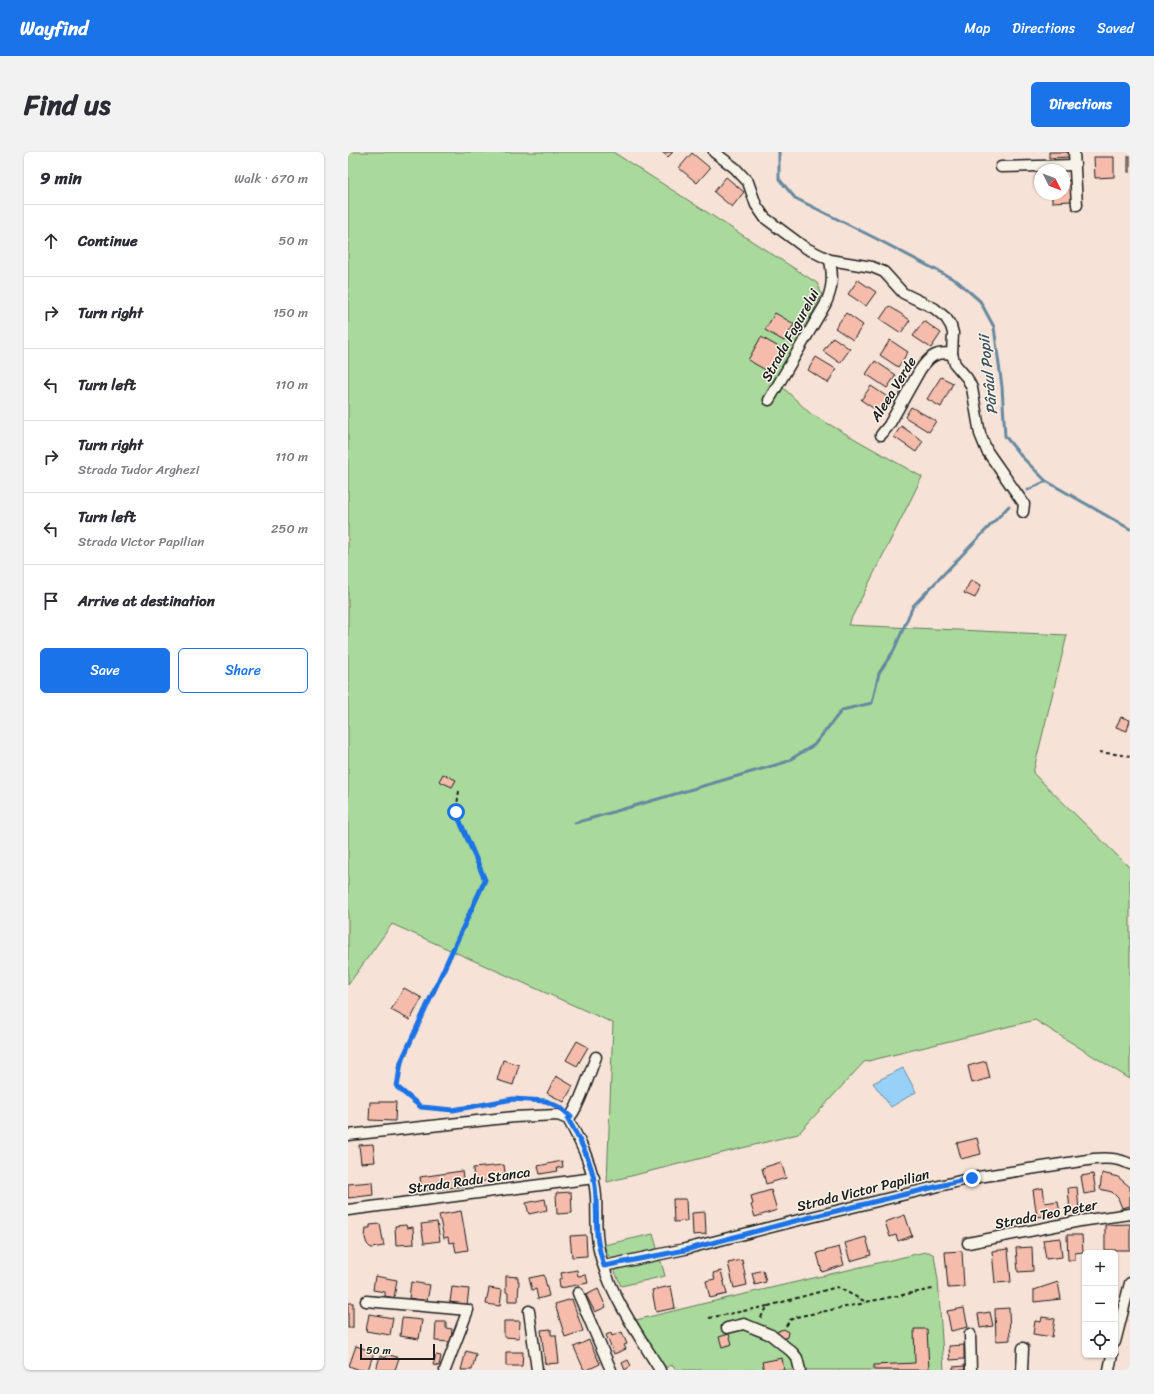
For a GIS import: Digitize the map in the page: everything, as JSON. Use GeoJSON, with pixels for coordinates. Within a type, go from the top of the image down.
{"type":"FeatureCollection","features":[{"type":"Feature","properties":{"kind":"street"},"geometry":{"type":"LineString","coordinates":[[714,152],[735,168],[748,182],[756,205],[765,218],[804,247],[830,260],[872,267],[884,272],[904,293],[940,312],[946,318],[953,333],[952,354],[955,364],[967,378],[972,388],[980,434],[986,451],[1018,494],[1024,504],[1023,512]]}},
{"type":"Feature","properties":{"kind":"street"},"geometry":{"type":"LineString","coordinates":[[1074,152],[1076,205]]}},
{"type":"Feature","properties":{"kind":"street"},"geometry":{"type":"LineString","coordinates":[[1001,167],[1075,166]]}},
{"type":"Feature","properties":{"kind":"street","name":"Strada Fagurelui"},"geometry":{"type":"LineString","coordinates":[[769,400],[831,293],[832,282],[830,260]]}},
{"type":"Feature","properties":{"kind":"street","name":"Aleea Verde"},"geometry":{"type":"LineString","coordinates":[[881,436],[890,425],[925,362],[942,352],[952,354]]}},
{"type":"Feature","properties":{"kind":"street"},"geometry":{"type":"LineString","coordinates":[[570,1118],[582,1094],[596,1057]]}},
{"type":"Feature","properties":{"kind":"street"},"geometry":{"type":"LineString","coordinates":[[348,1135],[514,1117],[558,1115],[570,1118]]}},
{"type":"Feature","properties":{"kind":"street"},"geometry":{"type":"LineString","coordinates":[[570,1118],[594,1178],[597,1235],[599,1250],[604,1266],[623,1309],[660,1370]]}},
{"type":"Feature","properties":{"kind":"street","name":"Strada Victor Papilian"},"geometry":{"type":"LineString","coordinates":[[604,1266],[685,1250],[791,1222],[972,1178],[1094,1159],[1110,1158],[1122,1160],[1130,1164]]}},
{"type":"Feature","properties":{"kind":"street","name":"Strada Radu Stanca"},"geometry":{"type":"LineString","coordinates":[[348,1210],[594,1178]]}},
{"type":"Feature","properties":{"kind":"street","name":"Strada Teo Peter"},"geometry":{"type":"LineString","coordinates":[[968,1243],[1080,1221],[1130,1214]]}},
{"type":"Feature","properties":{"kind":"street"},"geometry":{"type":"LineString","coordinates":[[1118,1330],[1130,1283]]}},
{"type":"Feature","properties":{"kind":"street"},"geometry":{"type":"LineString","coordinates":[[578,1293],[611,1370]]}},
{"type":"Feature","properties":{"kind":"street"},"geometry":{"type":"LineString","coordinates":[[366,1301],[468,1310],[445,1370]]}},
{"type":"Feature","properties":{"kind":"street"},"geometry":{"type":"LineString","coordinates":[[529,1311],[537,1370]]}},
{"type":"Feature","properties":{"kind":"street"},"geometry":{"type":"LineString","coordinates":[[727,1328],[744,1324],[771,1335],[797,1358],[800,1370]]}},
{"type":"Feature","properties":{"kind":"street"},"geometry":{"type":"LineString","coordinates":[[970,1334],[971,1370]]}},
{"type":"Feature","properties":{"kind":"street"},"geometry":{"type":"LineString","coordinates":[[1022,1370],[1023,1348]]}},
{"type":"Feature","properties":{"kind":"street"},"geometry":{"type":"LineString","coordinates":[[1109,1370],[1111,1358]]}},
{"type":"Feature","properties":{"kind":"path"},"geometry":{"type":"LineString","coordinates":[[1099,752],[1130,756]]}},
{"type":"Feature","properties":{"kind":"path"},"geometry":{"type":"LineString","coordinates":[[459,791],[456,812],[485,880],[401,1062],[397,1087],[421,1107],[453,1110],[513,1099],[546,1101],[561,1108],[570,1118]]}},
{"type":"Feature","properties":{"kind":"path"},"geometry":{"type":"LineString","coordinates":[[768,1306],[837,1287],[866,1302]]}},
{"type":"Feature","properties":{"kind":"path"},"geometry":{"type":"LineString","coordinates":[[786,1326],[793,1318],[933,1289]]}},
{"type":"Feature","properties":{"kind":"green space"},"geometry":{"type":"Polygon","coordinates":[[[348,152],[613,152],[817,283],[822,295],[776,381],[811,414],[922,477],[848,625],[1067,635],[1033,773],[1130,868],[1130,1079],[1035,1020],[864,1062],[798,1134],[607,1182],[613,1023],[392,924],[348,985],[348,152]]]}},
{"type":"Feature","properties":{"kind":"green space"},"geometry":{"type":"Polygon","coordinates":[[[653,1234],[665,1276],[621,1286],[604,1245],[653,1234]]]}},
{"type":"Feature","properties":{"kind":"green space"},"geometry":{"type":"Polygon","coordinates":[[[929,1252],[934,1255],[938,1280],[944,1370],[676,1370],[673,1365],[664,1368],[636,1320],[702,1304],[929,1252]]]}},
{"type":"Feature","properties":{"kind":"water"},"geometry":{"type":"Polygon","coordinates":[[[903,1068],[916,1092],[891,1107],[873,1083],[903,1068]]]}},
{"type":"Feature","properties":{"kind":"building"},"geometry":{"type":"Polygon","coordinates":[[[662,152],[673,152],[668,157],[662,152]]]}},
{"type":"Feature","properties":{"kind":"building"},"geometry":{"type":"Polygon","coordinates":[[[1049,152],[1069,152],[1069,157],[1049,158],[1049,152]]]}},
{"type":"Feature","properties":{"kind":"building"},"geometry":{"type":"Polygon","coordinates":[[[692,153],[710,168],[697,183],[679,168],[692,153]]]}},
{"type":"Feature","properties":{"kind":"building"},"geometry":{"type":"Polygon","coordinates":[[[1128,156],[1130,156],[1130,172],[1128,172],[1128,156]]]}},
{"type":"Feature","properties":{"kind":"building"},"geometry":{"type":"Polygon","coordinates":[[[1094,157],[1114,157],[1114,177],[1095,178],[1094,157]]]}},
{"type":"Feature","properties":{"kind":"building"},"geometry":{"type":"Polygon","coordinates":[[[726,177],[744,192],[732,207],[714,192],[726,177]]]}},
{"type":"Feature","properties":{"kind":"building"},"geometry":{"type":"Polygon","coordinates":[[[1070,180],[1072,201],[1052,202],[1052,200],[1070,200],[1070,180]]]}},
{"type":"Feature","properties":{"kind":"building"},"geometry":{"type":"Polygon","coordinates":[[[858,280],[876,292],[866,306],[848,294],[858,280]]]}},
{"type":"Feature","properties":{"kind":"building"},"geometry":{"type":"Polygon","coordinates":[[[889,306],[910,320],[901,333],[880,319],[889,306]]]}},
{"type":"Feature","properties":{"kind":"building"},"geometry":{"type":"Polygon","coordinates":[[[775,313],[794,324],[784,341],[765,330],[775,313]]]}},
{"type":"Feature","properties":{"kind":"building"},"geometry":{"type":"Polygon","coordinates":[[[846,313],[863,325],[853,340],[835,328],[846,313]]]}},
{"type":"Feature","properties":{"kind":"building"},"geometry":{"type":"Polygon","coordinates":[[[924,321],[941,333],[931,348],[913,336],[924,321]]]}},
{"type":"Feature","properties":{"kind":"building"},"geometry":{"type":"Polygon","coordinates":[[[761,337],[784,350],[771,373],[748,360],[761,337]]]}},
{"type":"Feature","properties":{"kind":"building"},"geometry":{"type":"Polygon","coordinates":[[[833,337],[850,349],[840,363],[823,351],[833,337]]]}},
{"type":"Feature","properties":{"kind":"building"},"geometry":{"type":"Polygon","coordinates":[[[890,340],[908,352],[898,367],[880,355],[890,340]]]}},
{"type":"Feature","properties":{"kind":"building"},"geometry":{"type":"Polygon","coordinates":[[[816,357],[836,369],[828,383],[808,370],[816,357]]]}},
{"type":"Feature","properties":{"kind":"building"},"geometry":{"type":"Polygon","coordinates":[[[875,361],[896,375],[887,388],[866,374],[875,361]]]}},
{"type":"Feature","properties":{"kind":"building"},"geometry":{"type":"Polygon","coordinates":[[[941,377],[953,383],[941,407],[927,399],[941,377]]]}},
{"type":"Feature","properties":{"kind":"building"},"geometry":{"type":"Polygon","coordinates":[[[871,386],[889,398],[879,412],[861,400],[871,386]]]}},
{"type":"Feature","properties":{"kind":"building"},"geometry":{"type":"Polygon","coordinates":[[[911,407],[936,421],[929,432],[905,417],[911,407]]]}},
{"type":"Feature","properties":{"kind":"building"},"geometry":{"type":"Polygon","coordinates":[[[901,426],[923,441],[916,452],[894,437],[901,426]]]}},
{"type":"Feature","properties":{"kind":"building"},"geometry":{"type":"Polygon","coordinates":[[[971,580],[981,585],[975,598],[964,593],[971,580]]]}},
{"type":"Feature","properties":{"kind":"building"},"geometry":{"type":"Polygon","coordinates":[[[1121,717],[1130,720],[1127,731],[1116,727],[1121,717]]]}},
{"type":"Feature","properties":{"kind":"building"},"geometry":{"type":"Polygon","coordinates":[[[443,774],[456,780],[452,787],[439,781],[443,774]]]}},
{"type":"Feature","properties":{"kind":"building"},"geometry":{"type":"Polygon","coordinates":[[[404,988],[422,998],[410,1020],[391,1010],[404,988]]]}},
{"type":"Feature","properties":{"kind":"building"},"geometry":{"type":"Polygon","coordinates":[[[577,1041],[588,1047],[577,1066],[566,1060],[577,1041]]]}},
{"type":"Feature","properties":{"kind":"building"},"geometry":{"type":"Polygon","coordinates":[[[503,1060],[519,1065],[513,1085],[497,1080],[503,1060]]]}},
{"type":"Feature","properties":{"kind":"building"},"geometry":{"type":"Polygon","coordinates":[[[986,1061],[990,1078],[972,1083],[968,1066],[986,1061]]]}},
{"type":"Feature","properties":{"kind":"building"},"geometry":{"type":"Polygon","coordinates":[[[556,1076],[573,1086],[564,1102],[547,1093],[556,1076]]]}},
{"type":"Feature","properties":{"kind":"building"},"geometry":{"type":"Polygon","coordinates":[[[370,1102],[396,1102],[395,1121],[369,1120],[370,1102]]]}},
{"type":"Feature","properties":{"kind":"building"},"geometry":{"type":"Polygon","coordinates":[[[977,1138],[981,1154],[961,1159],[957,1143],[977,1138]]]}},
{"type":"Feature","properties":{"kind":"building"},"geometry":{"type":"Polygon","coordinates":[[[373,1144],[375,1162],[361,1163],[359,1145],[373,1144]]]}},
{"type":"Feature","properties":{"kind":"building"},"geometry":{"type":"Polygon","coordinates":[[[562,1161],[563,1167],[557,1168],[558,1171],[540,1174],[538,1166],[562,1161]]]}},
{"type":"Feature","properties":{"kind":"building"},"geometry":{"type":"Polygon","coordinates":[[[781,1162],[786,1178],[766,1184],[762,1168],[781,1162]]]}},
{"type":"Feature","properties":{"kind":"building"},"geometry":{"type":"Polygon","coordinates":[[[504,1165],[506,1179],[474,1182],[473,1168],[504,1165]]]}},
{"type":"Feature","properties":{"kind":"building"},"geometry":{"type":"Polygon","coordinates":[[[462,1171],[464,1186],[422,1191],[420,1177],[462,1171]]]}},
{"type":"Feature","properties":{"kind":"building"},"geometry":{"type":"Polygon","coordinates":[[[1102,1173],[1118,1177],[1130,1187],[1130,1206],[1122,1208],[1118,1198],[1112,1192],[1100,1189],[1102,1173]]]}},
{"type":"Feature","properties":{"kind":"building"},"geometry":{"type":"Polygon","coordinates":[[[1093,1174],[1096,1192],[1084,1194],[1081,1176],[1093,1174]]]}},
{"type":"Feature","properties":{"kind":"building"},"geometry":{"type":"Polygon","coordinates":[[[372,1182],[373,1195],[348,1198],[348,1184],[372,1182]]]}},
{"type":"Feature","properties":{"kind":"building"},"geometry":{"type":"Polygon","coordinates":[[[1077,1187],[1079,1210],[1070,1212],[1068,1188],[1077,1187]]]}},
{"type":"Feature","properties":{"kind":"building"},"geometry":{"type":"Polygon","coordinates":[[[1043,1188],[1045,1203],[1058,1201],[1060,1214],[1037,1217],[1033,1190],[1043,1188]]]}},
{"type":"Feature","properties":{"kind":"building"},"geometry":{"type":"Polygon","coordinates":[[[771,1190],[777,1210],[755,1217],[751,1205],[753,1204],[751,1196],[771,1190]]]}},
{"type":"Feature","properties":{"kind":"building"},"geometry":{"type":"Polygon","coordinates":[[[571,1192],[572,1213],[557,1214],[556,1193],[571,1192]]]}},
{"type":"Feature","properties":{"kind":"building"},"geometry":{"type":"Polygon","coordinates":[[[545,1199],[547,1210],[529,1214],[526,1203],[545,1199]]]}},
{"type":"Feature","properties":{"kind":"building"},"geometry":{"type":"Polygon","coordinates":[[[673,1199],[686,1199],[687,1221],[674,1222],[673,1199]]]}},
{"type":"Feature","properties":{"kind":"building"},"geometry":{"type":"Polygon","coordinates":[[[461,1211],[468,1250],[456,1252],[454,1242],[449,1243],[448,1237],[444,1238],[439,1215],[461,1211]]]}},
{"type":"Feature","properties":{"kind":"building"},"geometry":{"type":"Polygon","coordinates":[[[705,1212],[706,1234],[693,1235],[692,1213],[705,1212]]]}},
{"type":"Feature","properties":{"kind":"building"},"geometry":{"type":"Polygon","coordinates":[[[905,1215],[912,1236],[898,1241],[896,1235],[890,1237],[885,1222],[905,1215]]]}},
{"type":"Feature","properties":{"kind":"building"},"geometry":{"type":"Polygon","coordinates":[[[437,1222],[440,1241],[424,1243],[421,1224],[437,1222]]]}},
{"type":"Feature","properties":{"kind":"building"},"geometry":{"type":"Polygon","coordinates":[[[380,1224],[384,1246],[371,1248],[367,1244],[365,1238],[366,1228],[370,1228],[370,1225],[380,1224]]]}},
{"type":"Feature","properties":{"kind":"building"},"geometry":{"type":"Polygon","coordinates":[[[1130,1224],[1130,1250],[1105,1250],[1105,1225],[1130,1224]]]}},
{"type":"Feature","properties":{"kind":"building"},"geometry":{"type":"Polygon","coordinates":[[[406,1225],[407,1228],[413,1227],[414,1244],[396,1245],[395,1226],[406,1225]]]}},
{"type":"Feature","properties":{"kind":"building"},"geometry":{"type":"Polygon","coordinates":[[[586,1235],[587,1256],[572,1257],[570,1236],[586,1235]]]}},
{"type":"Feature","properties":{"kind":"building"},"geometry":{"type":"Polygon","coordinates":[[[1067,1235],[1082,1235],[1082,1252],[1075,1253],[1075,1260],[1068,1260],[1067,1235]]]}},
{"type":"Feature","properties":{"kind":"building"},"geometry":{"type":"Polygon","coordinates":[[[866,1237],[871,1255],[850,1261],[845,1243],[866,1237]]]}},
{"type":"Feature","properties":{"kind":"building"},"geometry":{"type":"Polygon","coordinates":[[[1060,1238],[1062,1257],[1046,1259],[1043,1240],[1060,1238]]]}},
{"type":"Feature","properties":{"kind":"building"},"geometry":{"type":"Polygon","coordinates":[[[839,1247],[844,1265],[822,1272],[817,1253],[839,1247]]]}},
{"type":"Feature","properties":{"kind":"building"},"geometry":{"type":"Polygon","coordinates":[[[1032,1247],[1033,1271],[1018,1272],[1016,1248],[1032,1247]]]}},
{"type":"Feature","properties":{"kind":"building"},"geometry":{"type":"Polygon","coordinates":[[[1008,1249],[1011,1282],[995,1283],[992,1251],[1008,1249]]]}},
{"type":"Feature","properties":{"kind":"building"},"geometry":{"type":"Polygon","coordinates":[[[962,1251],[964,1287],[948,1288],[945,1252],[962,1251]]]}},
{"type":"Feature","properties":{"kind":"building"},"geometry":{"type":"Polygon","coordinates":[[[742,1260],[747,1285],[734,1288],[728,1263],[742,1260]]]}},
{"type":"Feature","properties":{"kind":"building"},"geometry":{"type":"Polygon","coordinates":[[[577,1270],[578,1276],[586,1275],[588,1283],[560,1288],[559,1279],[562,1278],[561,1273],[577,1270]]]}},
{"type":"Feature","properties":{"kind":"building"},"geometry":{"type":"Polygon","coordinates":[[[763,1270],[766,1282],[755,1285],[752,1273],[763,1270]]]}},
{"type":"Feature","properties":{"kind":"building"},"geometry":{"type":"Polygon","coordinates":[[[721,1271],[727,1294],[710,1298],[706,1281],[715,1279],[713,1273],[721,1271]]]}},
{"type":"Feature","properties":{"kind":"building"},"geometry":{"type":"Polygon","coordinates":[[[544,1275],[549,1296],[538,1299],[536,1289],[532,1290],[529,1278],[544,1275]]]}},
{"type":"Feature","properties":{"kind":"building"},"geometry":{"type":"Polygon","coordinates":[[[375,1276],[397,1280],[394,1298],[385,1296],[385,1292],[373,1290],[375,1276]]]}},
{"type":"Feature","properties":{"kind":"building"},"geometry":{"type":"Polygon","coordinates":[[[506,1276],[518,1277],[518,1301],[508,1301],[508,1293],[506,1292],[506,1276]]]}},
{"type":"Feature","properties":{"kind":"building"},"geometry":{"type":"Polygon","coordinates":[[[411,1282],[430,1285],[427,1301],[409,1298],[411,1282]]]}},
{"type":"Feature","properties":{"kind":"building"},"geometry":{"type":"Polygon","coordinates":[[[1058,1282],[1061,1299],[1034,1302],[1034,1290],[1058,1282]]]}},
{"type":"Feature","properties":{"kind":"building"},"geometry":{"type":"Polygon","coordinates":[[[671,1286],[675,1308],[656,1312],[652,1290],[671,1286]]]}},
{"type":"Feature","properties":{"kind":"building"},"geometry":{"type":"Polygon","coordinates":[[[452,1287],[469,1289],[467,1305],[450,1302],[452,1287]]]}},
{"type":"Feature","properties":{"kind":"building"},"geometry":{"type":"Polygon","coordinates":[[[489,1288],[502,1290],[500,1306],[486,1304],[489,1288]]]}},
{"type":"Feature","properties":{"kind":"building"},"geometry":{"type":"Polygon","coordinates":[[[598,1289],[606,1307],[595,1312],[586,1295],[598,1289]]]}},
{"type":"Feature","properties":{"kind":"building"},"geometry":{"type":"Polygon","coordinates":[[[572,1299],[583,1331],[565,1337],[555,1304],[572,1299]]]}},
{"type":"Feature","properties":{"kind":"building"},"geometry":{"type":"Polygon","coordinates":[[[348,1303],[353,1303],[353,1328],[348,1328],[348,1303]]]}},
{"type":"Feature","properties":{"kind":"building"},"geometry":{"type":"Polygon","coordinates":[[[964,1308],[968,1327],[951,1331],[947,1311],[964,1308]]]}},
{"type":"Feature","properties":{"kind":"building"},"geometry":{"type":"Polygon","coordinates":[[[1009,1308],[1010,1340],[996,1341],[995,1309],[1009,1308]]]}},
{"type":"Feature","properties":{"kind":"building"},"geometry":{"type":"Polygon","coordinates":[[[990,1312],[993,1326],[980,1328],[978,1314],[990,1312]]]}},
{"type":"Feature","properties":{"kind":"building"},"geometry":{"type":"Polygon","coordinates":[[[369,1314],[393,1318],[390,1335],[366,1331],[369,1314]]]}},
{"type":"Feature","properties":{"kind":"building"},"geometry":{"type":"Polygon","coordinates":[[[1042,1317],[1055,1319],[1052,1337],[1033,1334],[1035,1321],[1041,1322],[1042,1317]]]}},
{"type":"Feature","properties":{"kind":"building"},"geometry":{"type":"Polygon","coordinates":[[[402,1318],[422,1320],[419,1339],[400,1336],[402,1318]]]}},
{"type":"Feature","properties":{"kind":"building"},"geometry":{"type":"Polygon","coordinates":[[[504,1321],[520,1321],[519,1338],[504,1337],[504,1321]]]}},
{"type":"Feature","properties":{"kind":"building"},"geometry":{"type":"Polygon","coordinates":[[[436,1322],[446,1322],[446,1328],[452,1329],[451,1342],[435,1341],[436,1322]]]}},
{"type":"Feature","properties":{"kind":"building"},"geometry":{"type":"Polygon","coordinates":[[[551,1329],[551,1335],[556,1335],[559,1363],[545,1364],[541,1330],[551,1329]]]}},
{"type":"Feature","properties":{"kind":"building"},"geometry":{"type":"Polygon","coordinates":[[[784,1329],[788,1332],[787,1337],[781,1340],[777,1336],[778,1331],[784,1329]]]}},
{"type":"Feature","properties":{"kind":"building"},"geometry":{"type":"Polygon","coordinates":[[[914,1329],[927,1329],[929,1370],[874,1370],[874,1365],[915,1363],[914,1329]]]}},
{"type":"Feature","properties":{"kind":"building"},"geometry":{"type":"Polygon","coordinates":[[[622,1332],[627,1344],[624,1345],[626,1349],[614,1354],[606,1335],[611,1333],[612,1336],[622,1332]]]}},
{"type":"Feature","properties":{"kind":"building"},"geometry":{"type":"Polygon","coordinates":[[[729,1334],[732,1344],[722,1347],[719,1337],[729,1334]]]}},
{"type":"Feature","properties":{"kind":"building"},"geometry":{"type":"Polygon","coordinates":[[[589,1340],[600,1364],[584,1370],[574,1347],[589,1340]]]}},
{"type":"Feature","properties":{"kind":"building"},"geometry":{"type":"Polygon","coordinates":[[[964,1345],[964,1359],[950,1360],[949,1346],[964,1345]]]}},
{"type":"Feature","properties":{"kind":"building"},"geometry":{"type":"Polygon","coordinates":[[[356,1346],[374,1352],[368,1370],[360,1370],[349,1366],[356,1346]]]}},
{"type":"Feature","properties":{"kind":"building"},"geometry":{"type":"Polygon","coordinates":[[[466,1351],[476,1354],[472,1370],[461,1370],[466,1351]]]}},
{"type":"Feature","properties":{"kind":"building"},"geometry":{"type":"Polygon","coordinates":[[[506,1352],[523,1352],[522,1366],[506,1366],[506,1352]]]}},
{"type":"Feature","properties":{"kind":"building"},"geometry":{"type":"Polygon","coordinates":[[[387,1354],[399,1358],[395,1370],[376,1370],[380,1356],[386,1358],[387,1354]]]}},
{"type":"Feature","properties":{"kind":"building"},"geometry":{"type":"Polygon","coordinates":[[[436,1355],[441,1356],[439,1366],[433,1365],[436,1355]]]}},
{"type":"Feature","properties":{"kind":"building"},"geometry":{"type":"Polygon","coordinates":[[[782,1358],[784,1370],[764,1370],[762,1362],[782,1358]]]}},
{"type":"Feature","properties":{"kind":"building"},"geometry":{"type":"Polygon","coordinates":[[[628,1360],[631,1366],[625,1370],[622,1363],[628,1360]]]}},
{"type":"Feature","properties":{"kind":"building"},"geometry":{"type":"Polygon","coordinates":[[[965,1366],[965,1370],[953,1370],[953,1367],[965,1366]]]}},
{"type":"Feature","properties":{"kind":"waterway","name":"Pârâul Popii"},"geometry":{"type":"LineString","coordinates":[[779,152],[779,179],[795,198],[957,281],[980,301],[994,327],[1002,387],[1005,436],[1021,456],[1046,481],[1130,529]]}},
{"type":"Feature","properties":{"kind":"waterway"},"geometry":{"type":"LineString","coordinates":[[1028,490],[1046,481]]}},
{"type":"Feature","properties":{"kind":"waterway"},"geometry":{"type":"LineString","coordinates":[[575,823],[786,762],[814,745],[842,710],[872,703],[879,673],[894,650],[913,606],[1009,506]]}},
{"type":"Feature","properties":{"kind":"route"},"geometry":{"type":"LineString","coordinates":[[456,812],[485,880],[401,1062],[397,1087],[421,1107],[453,1110],[513,1099],[546,1101],[561,1108],[571,1117],[568,1119],[580,1141],[592,1172],[596,1195],[597,1235],[599,1250],[604,1266],[685,1250],[791,1222],[972,1178]]}}]}
